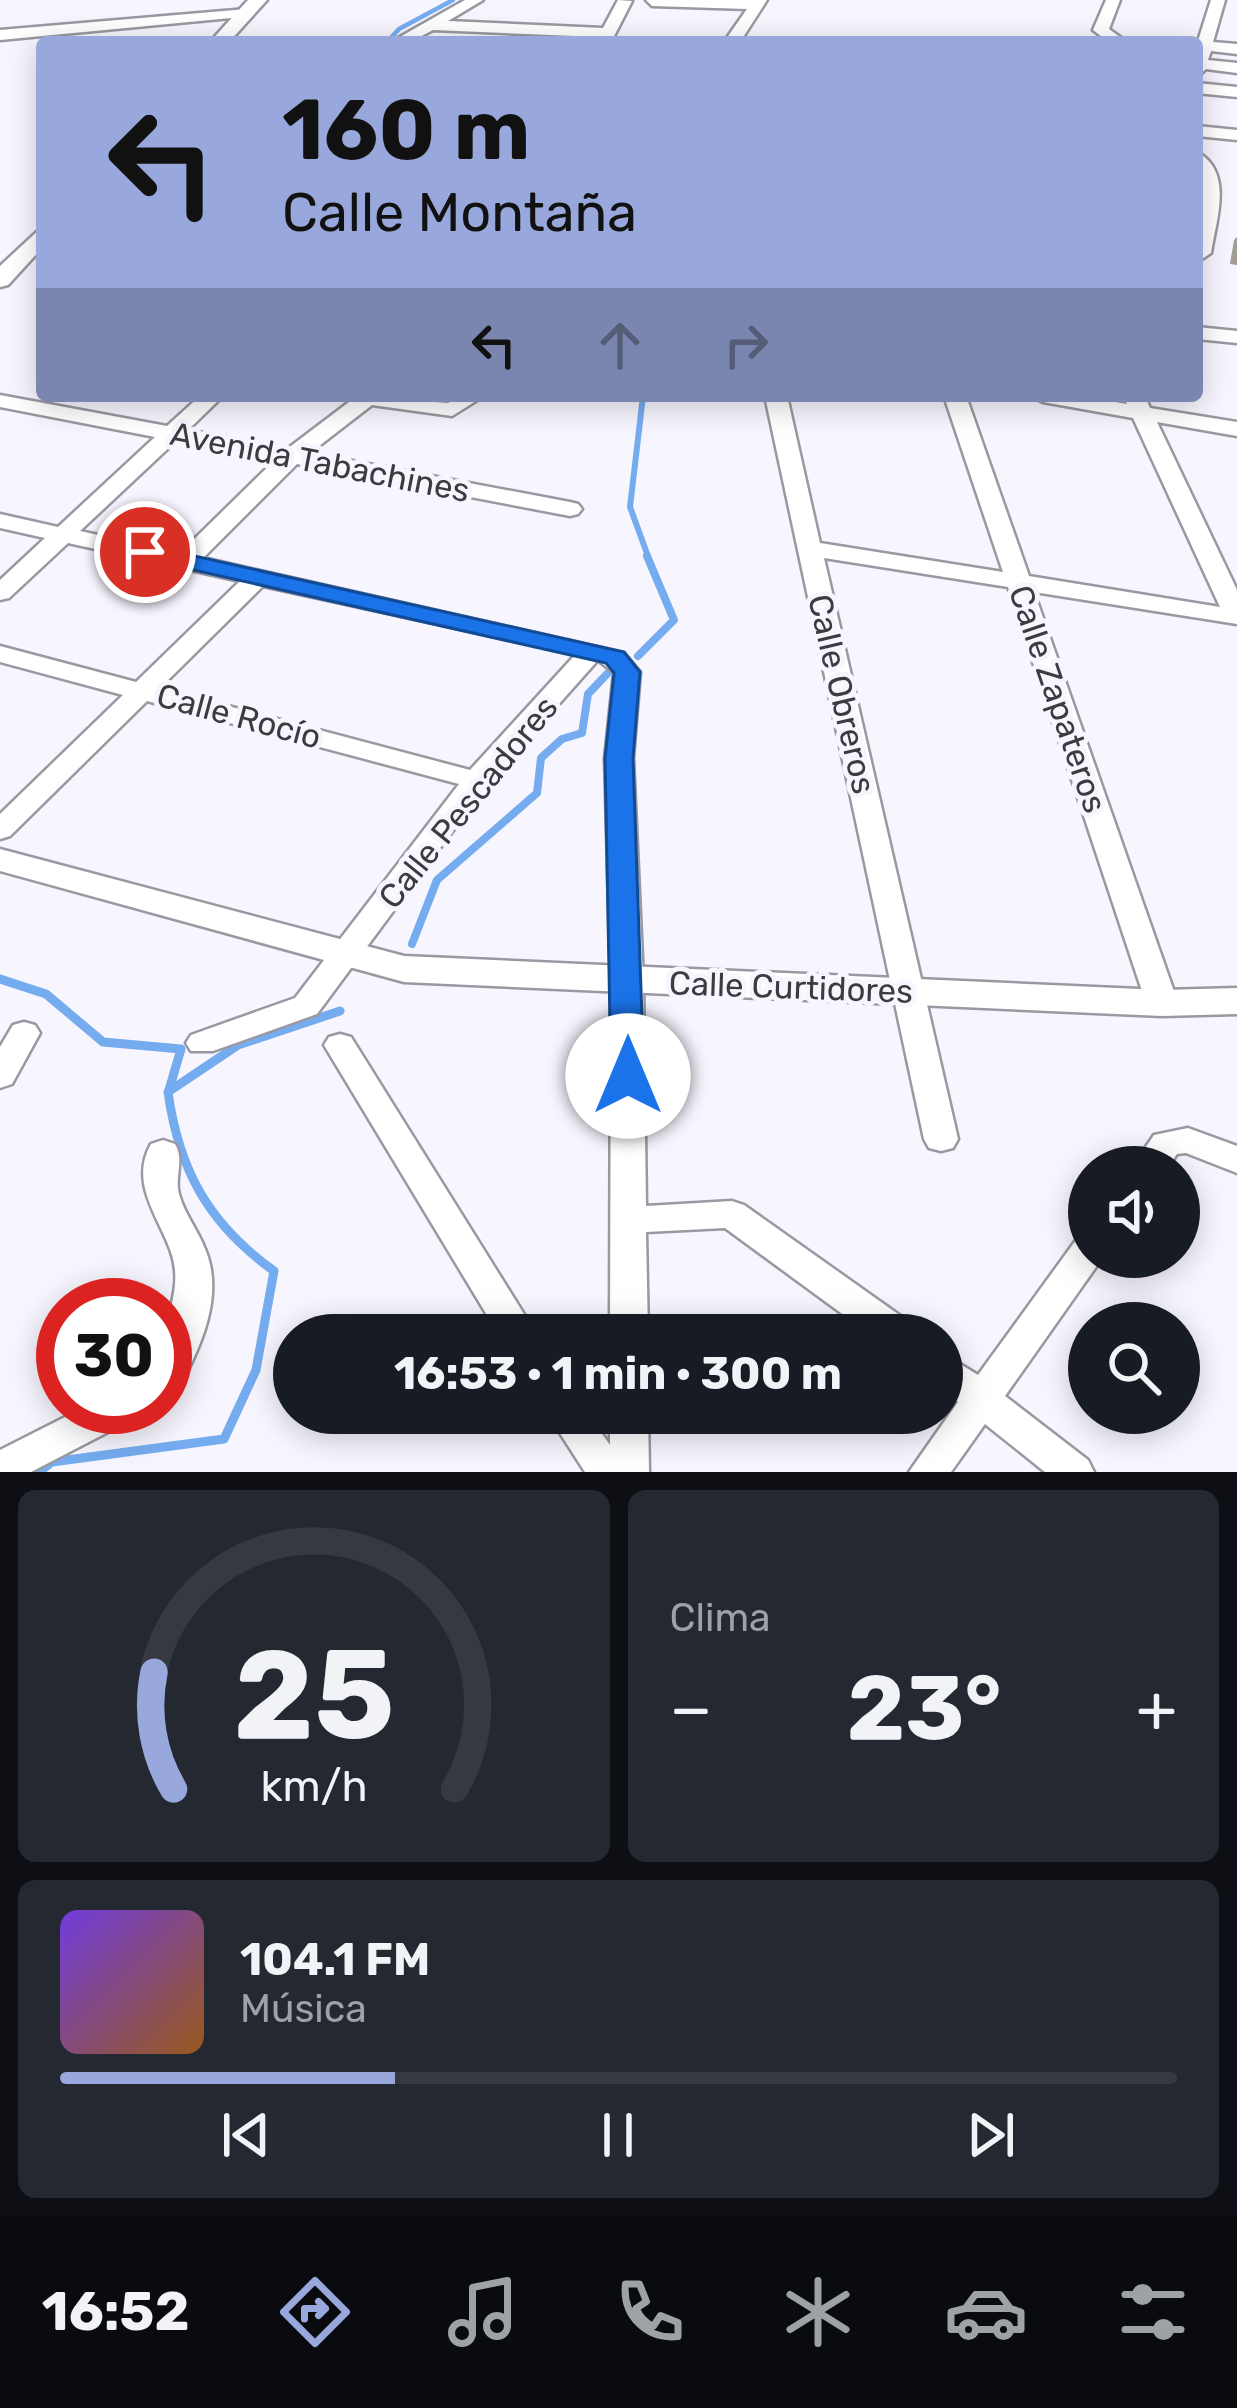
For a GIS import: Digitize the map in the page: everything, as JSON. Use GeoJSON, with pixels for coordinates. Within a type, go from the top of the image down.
{"type":"FeatureCollection","features":[{"type":"Feature","properties":{"kind":"street"},"geometry":{"type":"LineString","coordinates":[[394,36],[446,0]]}},
{"type":"Feature","properties":{"kind":"street"},"geometry":{"type":"LineString","coordinates":[[399,36],[433,25],[476,0]]}},
{"type":"Feature","properties":{"kind":"street"},"geometry":{"type":"LineString","coordinates":[[1110,36],[1101,30],[1113,0]]}},
{"type":"Feature","properties":{"kind":"street"},"geometry":{"type":"LineString","coordinates":[[1203,51],[1218,0]]}},
{"type":"Feature","properties":{"kind":"street"},"geometry":{"type":"LineString","coordinates":[[607,36],[625,1]]}},
{"type":"Feature","properties":{"kind":"street"},"geometry":{"type":"LineString","coordinates":[[652,2],[758,3]]}},
{"type":"Feature","properties":{"kind":"street"},"geometry":{"type":"LineString","coordinates":[[736,36],[758,3]]}},
{"type":"Feature","properties":{"kind":"street"},"geometry":{"type":"LineString","coordinates":[[0,34],[252,6]]}},
{"type":"Feature","properties":{"kind":"street"},"geometry":{"type":"LineString","coordinates":[[224,36],[252,6]]}},
{"type":"Feature","properties":{"kind":"street"},"geometry":{"type":"LineString","coordinates":[[433,25],[579,36]]}},
{"type":"Feature","properties":{"kind":"street"},"geometry":{"type":"LineString","coordinates":[[1203,60],[1237,49]]}},
{"type":"Feature","properties":{"kind":"street"},"geometry":{"type":"LineString","coordinates":[[1203,62],[1237,68]]}},
{"type":"Feature","properties":{"kind":"street"},"geometry":{"type":"LineString","coordinates":[[1203,89],[1237,92]]}},
{"type":"Feature","properties":{"kind":"street"},"geometry":{"type":"LineString","coordinates":[[1203,132],[1237,135]]}},
{"type":"Feature","properties":{"kind":"street"},"geometry":{"type":"LineString","coordinates":[[1203,166],[1212,179],[1204,200],[1237,203]]}},
{"type":"Feature","properties":{"kind":"street"},"geometry":{"type":"LineString","coordinates":[[0,280],[36,241]]}},
{"type":"Feature","properties":{"kind":"street"},"geometry":{"type":"LineString","coordinates":[[1203,334],[1237,337]]}},
{"type":"Feature","properties":{"kind":"street","name":"Avenida Tabachines"},"geometry":{"type":"LineString","coordinates":[[0,401],[36,401]]}},
{"type":"Feature","properties":{"kind":"street","name":"Avenida Tabachines"},"geometry":{"type":"LineString","coordinates":[[43,402],[172,434],[570,509]]}},
{"type":"Feature","properties":{"kind":"street"},"geometry":{"type":"LineString","coordinates":[[0,593],[206,402]]}},
{"type":"Feature","properties":{"kind":"street"},"geometry":{"type":"LineString","coordinates":[[185,561],[292,456],[362,402]]}},
{"type":"Feature","properties":{"kind":"street"},"geometry":{"type":"LineString","coordinates":[[400,402],[452,410],[464,402]]}},
{"type":"Feature","properties":{"kind":"street","name":"Calle Obreros"},"geometry":{"type":"LineString","coordinates":[[777,402],[941,1139]]}},
{"type":"Feature","properties":{"kind":"street","name":"Calle Zapateros"},"geometry":{"type":"LineString","coordinates":[[957,402],[1162,1003]]}},
{"type":"Feature","properties":{"kind":"street"},"geometry":{"type":"LineString","coordinates":[[1138,404],[1237,617]]}},
{"type":"Feature","properties":{"kind":"street"},"geometry":{"type":"LineString","coordinates":[[1138,404],[1237,429]]}},
{"type":"Feature","properties":{"kind":"street"},"geometry":{"type":"LineString","coordinates":[[0,520],[593,650],[615,658],[627,672],[619,758],[627,980],[629,1314]]}},
{"type":"Feature","properties":{"kind":"street"},"geometry":{"type":"LineString","coordinates":[[809,548],[1237,617]]}},
{"type":"Feature","properties":{"kind":"street"},"geometry":{"type":"LineString","coordinates":[[0,830],[258,577]]}},
{"type":"Feature","properties":{"kind":"street","name":"Calle Pescadores"},"geometry":{"type":"LineString","coordinates":[[202,1042],[306,1006],[476,780],[593,650]]}},
{"type":"Feature","properties":{"kind":"street","name":"Calle Rocío"},"geometry":{"type":"LineString","coordinates":[[0,654],[476,780]]}},
{"type":"Feature","properties":{"kind":"street","name":"Calle Curtidores"},"geometry":{"type":"LineString","coordinates":[[0,860],[404,969],[1162,1003],[1237,1001]]}},
{"type":"Feature","properties":{"kind":"street"},"geometry":{"type":"LineString","coordinates":[[0,1076],[24,1033]]}},
{"type":"Feature","properties":{"kind":"street"},"geometry":{"type":"LineString","coordinates":[[340,1045],[505,1314]]}},
{"type":"Feature","properties":{"kind":"street"},"geometry":{"type":"LineString","coordinates":[[1165,1146],[1188,1140],[1237,1160]]}},
{"type":"Feature","properties":{"kind":"street"},"geometry":{"type":"LineString","coordinates":[[164,1153],[160,1191],[190,1254],[196,1287],[192,1303]]}},
{"type":"Feature","properties":{"kind":"street"},"geometry":{"type":"LineString","coordinates":[[629,1220],[732,1214],[869,1314]]}},
{"type":"Feature","properties":{"kind":"street"},"geometry":{"type":"LineString","coordinates":[[929,1472],[1069,1278]]}},
{"type":"Feature","properties":{"kind":"street"},"geometry":{"type":"LineString","coordinates":[[963,1384],[1074,1472]]}},
{"type":"Feature","properties":{"kind":"street"},"geometry":{"type":"LineString","coordinates":[[0,1469],[68,1434]]}},
{"type":"Feature","properties":{"kind":"street"},"geometry":{"type":"LineString","coordinates":[[580,1434],[601,1464],[629,1472],[629,1434]]}},
{"type":"Feature","properties":{"kind":"waterway"},"geometry":{"type":"LineString","coordinates":[[393,36],[453,0]]}},
{"type":"Feature","properties":{"kind":"waterway"},"geometry":{"type":"LineString","coordinates":[[642,402],[630,507],[649,559]]}},
{"type":"Feature","properties":{"kind":"waterway"},"geometry":{"type":"LineString","coordinates":[[638,656],[674,620],[647,556]]}},
{"type":"Feature","properties":{"kind":"waterway"},"geometry":{"type":"LineString","coordinates":[[412,944],[437,880],[537,793],[541,758],[562,739],[582,733],[588,694],[607,674]]}},
{"type":"Feature","properties":{"kind":"waterway"},"geometry":{"type":"LineString","coordinates":[[0,979],[46,994],[103,1042],[181,1049],[169,1090]]}},
{"type":"Feature","properties":{"kind":"waterway"},"geometry":{"type":"LineString","coordinates":[[39,1472],[52,1462],[224,1439],[256,1370],[274,1271],[232,1234],[201,1194],[180,1147],[168,1092],[238,1045],[340,1011]]}},
{"type":"Feature","properties":{"kind":"route"},"geometry":{"type":"LineString","coordinates":[[145,552],[615,658],[627,672],[619,758],[628,1076]]}}]}
